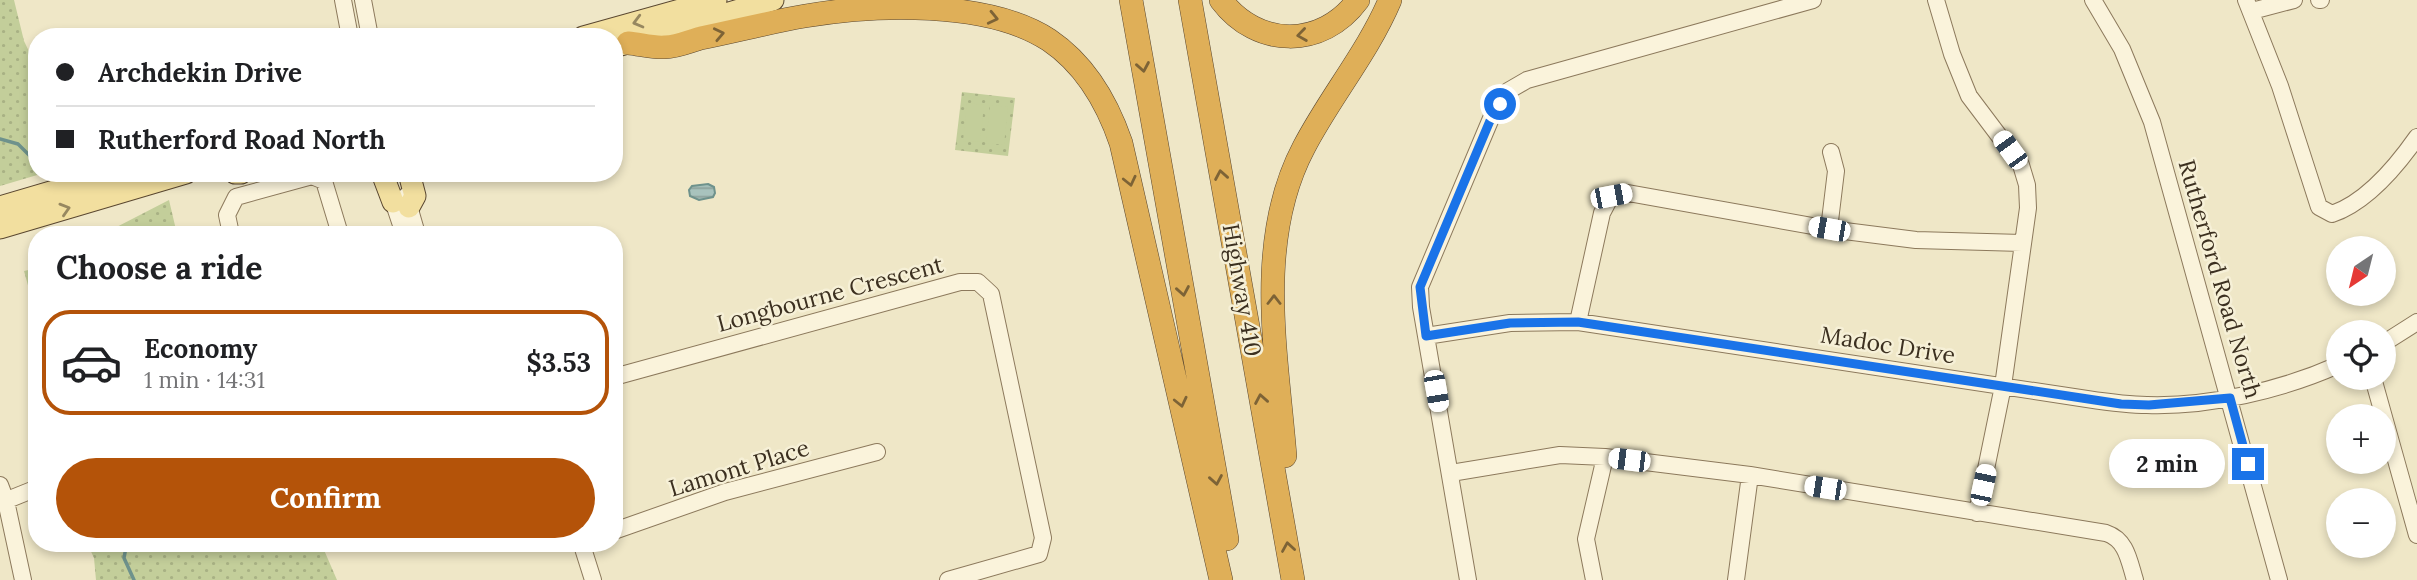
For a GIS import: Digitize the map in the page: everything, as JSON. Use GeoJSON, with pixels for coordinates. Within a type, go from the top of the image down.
{"type":"FeatureCollection","features":[{"type":"Feature","properties":{"kind":"highway"},"geometry":{"type":"LineString","coordinates":[[1131,0],[1234,580]]}},
{"type":"Feature","properties":{"kind":"highway","name":"Highway 410"},"geometry":{"type":"LineString","coordinates":[[1189,0],[1293,580]]}},
{"type":"Feature","properties":{"kind":"highway"},"geometry":{"type":"LineString","coordinates":[[1221,0],[1238,19],[1252,28],[1283,36],[1299,36],[1329,26],[1350,10],[1358,0]]}},
{"type":"Feature","properties":{"kind":"highway"},"geometry":{"type":"LineString","coordinates":[[1282,515],[1288,489],[1274,317],[1273,254],[1276,225],[1290,177],[1303,149],[1370,40],[1390,0]]}},
{"type":"Feature","properties":{"kind":"highway"},"geometry":{"type":"LineString","coordinates":[[623,45],[666,47],[826,13],[866,9],[925,9],[979,15],[1030,30],[1049,40],[1076,63],[1099,93],[1121,143],[1221,580]]}},
{"type":"Feature","properties":{"kind":"main road"},"geometry":{"type":"LineString","coordinates":[[615,28],[716,0]]}},
{"type":"Feature","properties":{"kind":"main road"},"geometry":{"type":"LineString","coordinates":[[623,44],[773,0]]}},
{"type":"Feature","properties":{"kind":"main road"},"geometry":{"type":"LineString","coordinates":[[0,207],[85,182]]}},
{"type":"Feature","properties":{"kind":"main road"},"geometry":{"type":"LineString","coordinates":[[0,228],[156,182]]}},
{"type":"Feature","properties":{"kind":"main road"},"geometry":{"type":"LineString","coordinates":[[388,182],[401,205],[415,196],[411,182]]}},
{"type":"Feature","properties":{"kind":"street"},"geometry":{"type":"LineString","coordinates":[[343,0],[348,28]]}},
{"type":"Feature","properties":{"kind":"street"},"geometry":{"type":"LineString","coordinates":[[363,0],[368,28]]}},
{"type":"Feature","properties":{"kind":"street"},"geometry":{"type":"LineString","coordinates":[[1468,580],[1420,287],[1492,116],[1508,91],[1527,79],[1813,0]]}},
{"type":"Feature","properties":{"kind":"street"},"geometry":{"type":"LineString","coordinates":[[1936,0],[1952,54],[1969,96],[2021,165],[2027,185],[2028,208],[2003,386],[1977,513]]}},
{"type":"Feature","properties":{"kind":"street","name":"Rutherford Road North"},"geometry":{"type":"LineString","coordinates":[[2093,0],[2122,49],[2152,122],[2279,580]]}},
{"type":"Feature","properties":{"kind":"street"},"geometry":{"type":"LineString","coordinates":[[2294,0],[2249,6],[2280,86],[2319,207],[2332,214],[2346,209],[2398,165],[2417,137]]}},
{"type":"Feature","properties":{"kind":"street"},"geometry":{"type":"LineString","coordinates":[[1829,229],[1836,171],[1831,152]]}},
{"type":"Feature","properties":{"kind":"street"},"geometry":{"type":"LineString","coordinates":[[229,226],[227,215],[236,197],[290,182]]}},
{"type":"Feature","properties":{"kind":"street"},"geometry":{"type":"LineString","coordinates":[[324,182],[338,226]]}},
{"type":"Feature","properties":{"kind":"street"},"geometry":{"type":"LineString","coordinates":[[400,182],[403,226]]}},
{"type":"Feature","properties":{"kind":"street"},"geometry":{"type":"LineString","coordinates":[[1578,322],[1602,213],[1611,196],[1628,193],[1829,229],[1916,240],[2021,243]]}},
{"type":"Feature","properties":{"kind":"street"},"geometry":{"type":"LineString","coordinates":[[401,205],[413,226]]}},
{"type":"Feature","properties":{"kind":"street","name":"Longbourne Crescent"},"geometry":{"type":"LineString","coordinates":[[623,375],[960,282],[978,282],[991,294],[1042,538],[1039,554],[948,580]]}},
{"type":"Feature","properties":{"kind":"street","name":"Madoc Drive"},"geometry":{"type":"LineString","coordinates":[[1426,336],[1510,323],[1578,322],[2099,401],[2149,405],[2230,398],[2310,377],[2326,370]]}},
{"type":"Feature","properties":{"kind":"street"},"geometry":{"type":"LineString","coordinates":[[2396,335],[2417,322]]}},
{"type":"Feature","properties":{"kind":"street"},"geometry":{"type":"LineString","coordinates":[[2376,390],[2417,535]]}},
{"type":"Feature","properties":{"kind":"street","name":"Lamont Place"},"geometry":{"type":"LineString","coordinates":[[623,528],[725,492],[877,452]]}},
{"type":"Feature","properties":{"kind":"street"},"geometry":{"type":"LineString","coordinates":[[1451,473],[1560,455],[1605,457],[1750,475],[2117,536],[2124,545],[2135,580]]}},
{"type":"Feature","properties":{"kind":"street"},"geometry":{"type":"LineString","coordinates":[[1594,580],[1586,539],[1605,457]]}},
{"type":"Feature","properties":{"kind":"street"},"geometry":{"type":"LineString","coordinates":[[1736,580],[1750,475]]}},
{"type":"Feature","properties":{"kind":"street"},"geometry":{"type":"LineString","coordinates":[[0,485],[23,580]]}},
{"type":"Feature","properties":{"kind":"street"},"geometry":{"type":"LineString","coordinates":[[3,502],[28,492]]}},
{"type":"Feature","properties":{"kind":"street"},"geometry":{"type":"LineString","coordinates":[[584,552],[593,580]]}},
{"type":"Feature","properties":{"kind":"green space"},"geometry":{"type":"Polygon","coordinates":[[[0,0],[14,0],[28,49],[28,178],[0,186],[0,0]]]}},
{"type":"Feature","properties":{"kind":"green space"},"geometry":{"type":"Polygon","coordinates":[[[962,92],[1015,98],[1008,156],[955,150],[962,92]]]}},
{"type":"Feature","properties":{"kind":"green space"},"geometry":{"type":"Polygon","coordinates":[[[967,103],[984,105],[980,142],[963,141],[967,103]]]}},
{"type":"Feature","properties":{"kind":"green space"},"geometry":{"type":"Polygon","coordinates":[[[990,105],[1008,107],[1004,145],[986,143],[990,105]]]}},
{"type":"Feature","properties":{"kind":"green space"},"geometry":{"type":"Polygon","coordinates":[[[169,200],[175,226],[119,226],[169,200]]]}},
{"type":"Feature","properties":{"kind":"green space"},"geometry":{"type":"Polygon","coordinates":[[[28,270],[28,285],[24,271],[28,270]]]}},
{"type":"Feature","properties":{"kind":"green space"},"geometry":{"type":"Polygon","coordinates":[[[91,552],[325,552],[337,580],[96,580],[91,552]]]}},
{"type":"Feature","properties":{"kind":"water"},"geometry":{"type":"Polygon","coordinates":[[[708,184],[714,187],[713,197],[699,200],[690,196],[689,190],[692,186],[708,184]]]}},
{"type":"Feature","properties":{"kind":"waterway"},"geometry":{"type":"LineString","coordinates":[[0,139],[18,144],[28,154]]}},
{"type":"Feature","properties":{"kind":"waterway"},"geometry":{"type":"LineString","coordinates":[[125,552],[124,558],[134,580]]}},
{"type":"Feature","properties":{"kind":"route"},"geometry":{"type":"LineString","coordinates":[[1500,104],[1492,116],[1420,287],[1426,336],[1510,323],[1578,322],[2121,404],[2176,404],[2230,398],[2248,464]]}}]}
